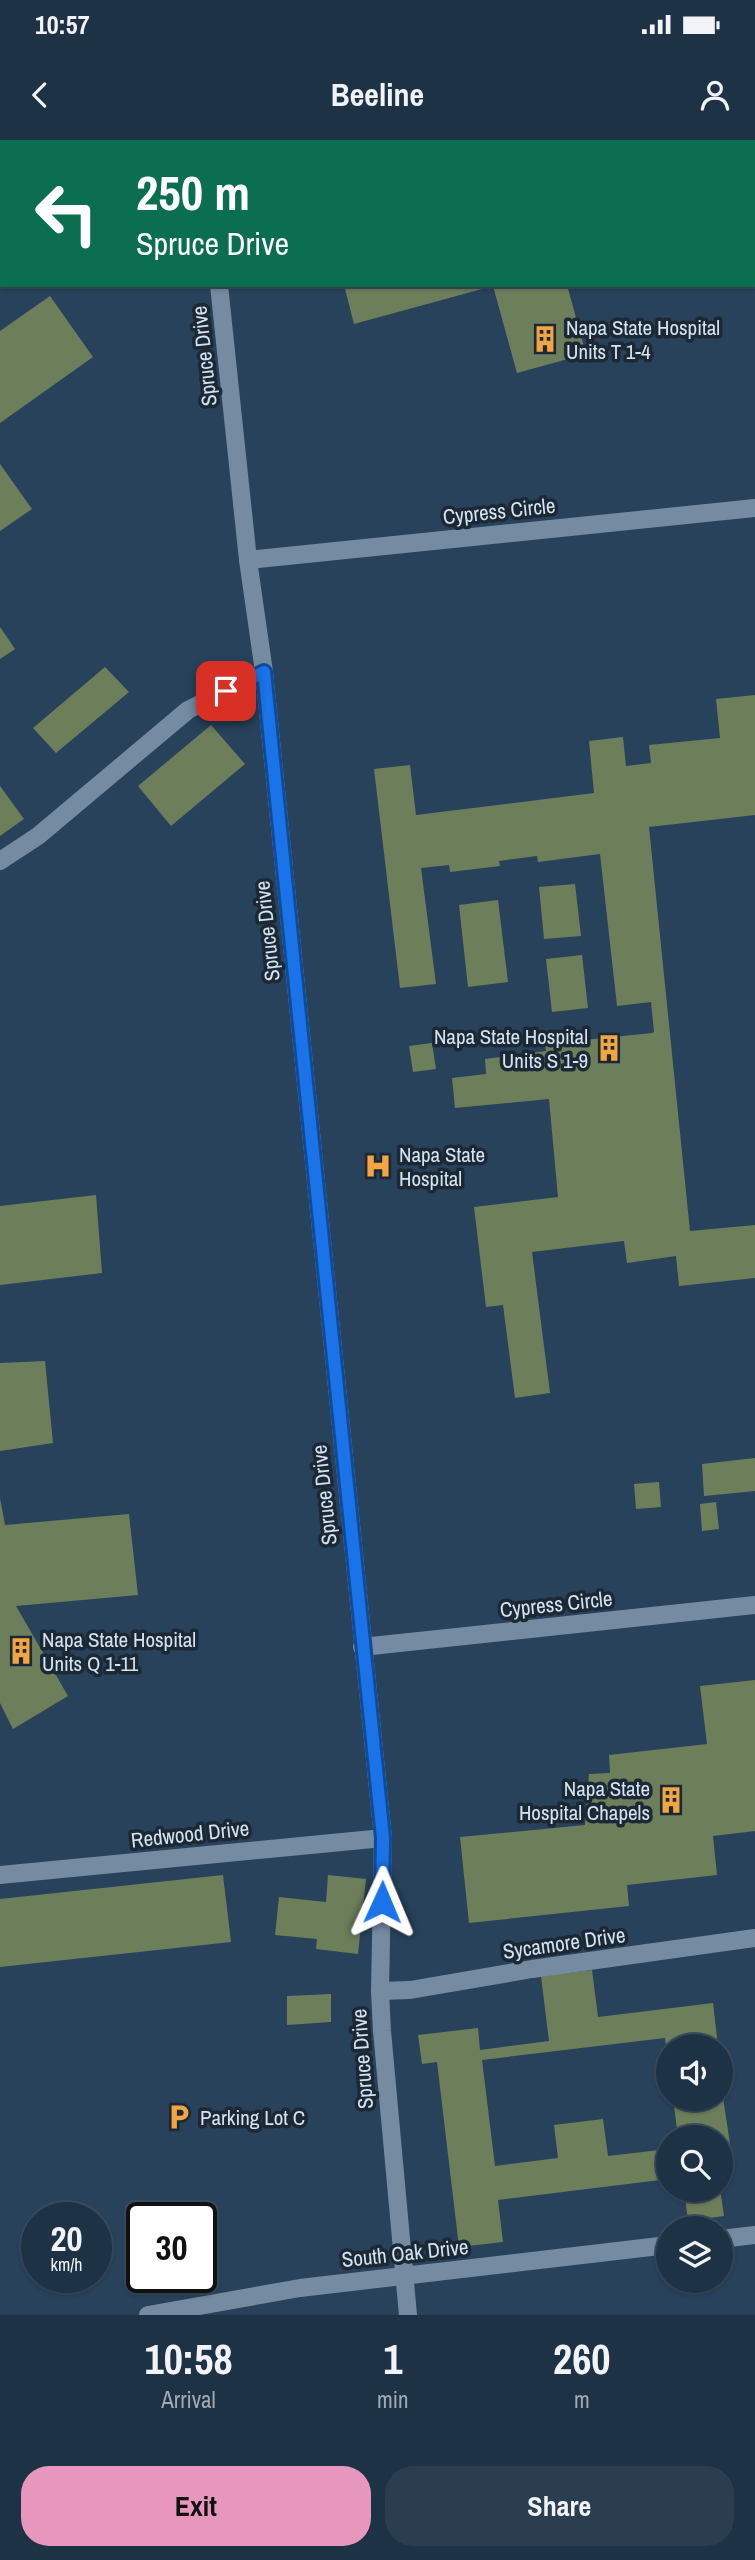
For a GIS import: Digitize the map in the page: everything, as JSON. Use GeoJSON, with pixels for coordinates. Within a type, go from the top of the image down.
{"type":"FeatureCollection","features":[{"type":"Feature","properties":{"kind":"street","name":"Spruce Drive"},"geometry":{"type":"LineString","coordinates":[[219,287],[248,560],[264,672],[383,1838],[380,1991],[385,2077],[408,2315]]}},
{"type":"Feature","properties":{"kind":"street","name":"Cypress Circle"},"geometry":{"type":"LineString","coordinates":[[248,560],[755,508]]}},
{"type":"Feature","properties":{"kind":"street"},"geometry":{"type":"LineString","coordinates":[[0,861],[38,836],[188,710],[264,672]]}},
{"type":"Feature","properties":{"kind":"street","name":"Cypress Circle"},"geometry":{"type":"LineString","coordinates":[[362,1647],[755,1605]]}},
{"type":"Feature","properties":{"kind":"street","name":"Redwood Drive"},"geometry":{"type":"LineString","coordinates":[[0,1875],[383,1838]]}},
{"type":"Feature","properties":{"kind":"street","name":"Sycamore Drive"},"geometry":{"type":"LineString","coordinates":[[380,1991],[410,1990],[532,1969],[755,1938]]}},
{"type":"Feature","properties":{"kind":"street"},"geometry":{"type":"LineString","coordinates":[[733,2238],[755,2235]]}},
{"type":"Feature","properties":{"kind":"street","name":"South Oak Drive"},"geometry":{"type":"LineString","coordinates":[[148,2315],[300,2288],[656,2246]]}},
{"type":"Feature","properties":{"kind":"building","name":"Napa State Hospital Units T 1-4"},"geometry":{"type":"Polygon","coordinates":[[[345,287],[489,287],[354,324],[345,287]]]}},
{"type":"Feature","properties":{"kind":"building","name":"Napa State Hospital Units T 1-4"},"geometry":{"type":"Polygon","coordinates":[[[493,287],[568,287],[586,354],[517,373],[493,287]]]}},
{"type":"Feature","properties":{"kind":"building"},"geometry":{"type":"Polygon","coordinates":[[[50,296],[93,357],[0,423],[0,331],[50,296]]]}},
{"type":"Feature","properties":{"kind":"building"},"geometry":{"type":"Polygon","coordinates":[[[0,464],[32,509],[0,531],[0,464]]]}},
{"type":"Feature","properties":{"kind":"building"},"geometry":{"type":"Polygon","coordinates":[[[0,627],[15,649],[0,659],[0,627]]]}},
{"type":"Feature","properties":{"kind":"building"},"geometry":{"type":"Polygon","coordinates":[[[105,667],[129,692],[56,753],[33,728],[105,667]]]}},
{"type":"Feature","properties":{"kind":"building","name":"Napa State Hospital Units S 1-9"},"geometry":{"type":"Polygon","coordinates":[[[755,695],[755,815],[649,827],[690,1231],[755,1225],[755,1278],[679,1286],[676,1256],[627,1263],[624,1241],[532,1252],[550,1393],[515,1398],[503,1305],[486,1307],[474,1207],[558,1197],[549,1099],[455,1108],[452,1078],[486,1074],[485,1059],[546,1051],[545,1044],[652,1033],[651,1002],[617,1006],[600,854],[538,862],[537,856],[499,861],[500,866],[450,872],[449,865],[421,868],[436,984],[400,988],[374,769],[410,765],[416,815],[594,793],[589,741],[623,737],[626,766],[651,763],[649,745],[720,738],[716,699],[755,695]]]}},
{"type":"Feature","properties":{"kind":"building"},"geometry":{"type":"Polygon","coordinates":[[[211,725],[245,764],[171,826],[138,786],[211,725]]]}},
{"type":"Feature","properties":{"kind":"building"},"geometry":{"type":"Polygon","coordinates":[[[0,786],[24,819],[0,836],[0,786]]]}},
{"type":"Feature","properties":{"kind":"building"},"geometry":{"type":"Polygon","coordinates":[[[575,884],[581,936],[544,939],[539,887],[575,884]]]}},
{"type":"Feature","properties":{"kind":"building"},"geometry":{"type":"Polygon","coordinates":[[[498,900],[508,982],[468,987],[459,905],[498,900]]]}},
{"type":"Feature","properties":{"kind":"building"},"geometry":{"type":"Polygon","coordinates":[[[582,955],[588,1008],[552,1012],[546,959],[582,955]]]}},
{"type":"Feature","properties":{"kind":"building"},"geometry":{"type":"Polygon","coordinates":[[[432,1043],[436,1069],[413,1072],[409,1046],[432,1043]]]}},
{"type":"Feature","properties":{"kind":"building"},"geometry":{"type":"Polygon","coordinates":[[[96,1195],[102,1273],[0,1285],[0,1206],[96,1195]]]}},
{"type":"Feature","properties":{"kind":"building"},"geometry":{"type":"Polygon","coordinates":[[[45,1361],[53,1443],[0,1451],[0,1363],[45,1361]]]}},
{"type":"Feature","properties":{"kind":"building"},"geometry":{"type":"Polygon","coordinates":[[[755,1458],[755,1491],[704,1496],[702,1464],[755,1458]]]}},
{"type":"Feature","properties":{"kind":"building"},"geometry":{"type":"Polygon","coordinates":[[[659,1482],[661,1507],[636,1509],[634,1484],[659,1482]]]}},
{"type":"Feature","properties":{"kind":"building","name":"Napa State Hospital Units Q 1-11"},"geometry":{"type":"Polygon","coordinates":[[[0,1498],[5,1525],[129,1514],[138,1595],[16,1606],[68,1696],[13,1729],[0,1703],[0,1498]]]}},
{"type":"Feature","properties":{"kind":"building"},"geometry":{"type":"Polygon","coordinates":[[[716,1502],[719,1529],[702,1531],[700,1504],[716,1502]]]}},
{"type":"Feature","properties":{"kind":"building","name":"Napa State Hospital Chapels"},"geometry":{"type":"Polygon","coordinates":[[[755,1680],[755,1831],[713,1836],[717,1875],[627,1885],[629,1906],[469,1923],[460,1837],[585,1825],[589,1774],[610,1773],[609,1755],[707,1744],[700,1686],[755,1680]]]}},
{"type":"Feature","properties":{"kind":"building"},"geometry":{"type":"Polygon","coordinates":[[[223,1875],[231,1942],[0,1967],[0,1899],[223,1875]]]}},
{"type":"Feature","properties":{"kind":"building"},"geometry":{"type":"Polygon","coordinates":[[[328,1875],[366,1879],[358,1954],[316,1949],[317,1939],[275,1935],[279,1897],[326,1902],[328,1875]]]}},
{"type":"Feature","properties":{"kind":"building"},"geometry":{"type":"Polygon","coordinates":[[[592,1970],[598,2017],[713,2003],[717,2034],[656,2034],[656,2039],[482,2060],[495,2166],[558,2158],[554,2125],[603,2119],[608,2156],[656,2150],[656,2180],[498,2200],[503,2242],[459,2247],[437,2062],[422,2064],[418,2035],[478,2028],[480,2050],[549,2041],[541,1976],[592,1970]]]}},
{"type":"Feature","properties":{"kind":"building"},"geometry":{"type":"Polygon","coordinates":[[[331,1994],[331,2022],[287,2025],[287,1996],[331,1994]]]}},
{"type":"Feature","properties":{"kind":"building"},"geometry":{"type":"Polygon","coordinates":[[[675,2111],[725,2111],[727,2125],[676,2125],[675,2111]]]}},
{"type":"Feature","properties":{"kind":"building"},"geometry":{"type":"Polygon","coordinates":[[[686,2202],[722,2202],[724,2216],[687,2216],[686,2202]]]}},
{"type":"Feature","properties":{"kind":"place","name":"Napa State Hospital Units T 1-4"},"geometry":{"type":"Point","coordinates":[545,339]}},
{"type":"Feature","properties":{"kind":"place","name":"Napa State Hospital Units S 1-9"},"geometry":{"type":"Point","coordinates":[609,1048]}},
{"type":"Feature","properties":{"kind":"place","name":"Napa State Hospital"},"geometry":{"type":"Point","coordinates":[378,1166]}},
{"type":"Feature","properties":{"kind":"place","name":"Napa State Hospital Units Q 1-11"},"geometry":{"type":"Point","coordinates":[21,1651]}},
{"type":"Feature","properties":{"kind":"place","name":"Napa State Hospital Chapels"},"geometry":{"type":"Point","coordinates":[671,1800]}},
{"type":"Feature","properties":{"kind":"place","name":"Parking Lot C"},"geometry":{"type":"Point","coordinates":[179,2117]}},
{"type":"Feature","properties":{"kind":"route"},"geometry":{"type":"LineString","coordinates":[[226,691],[264,672],[383,1838],[382,1902]]}}]}
